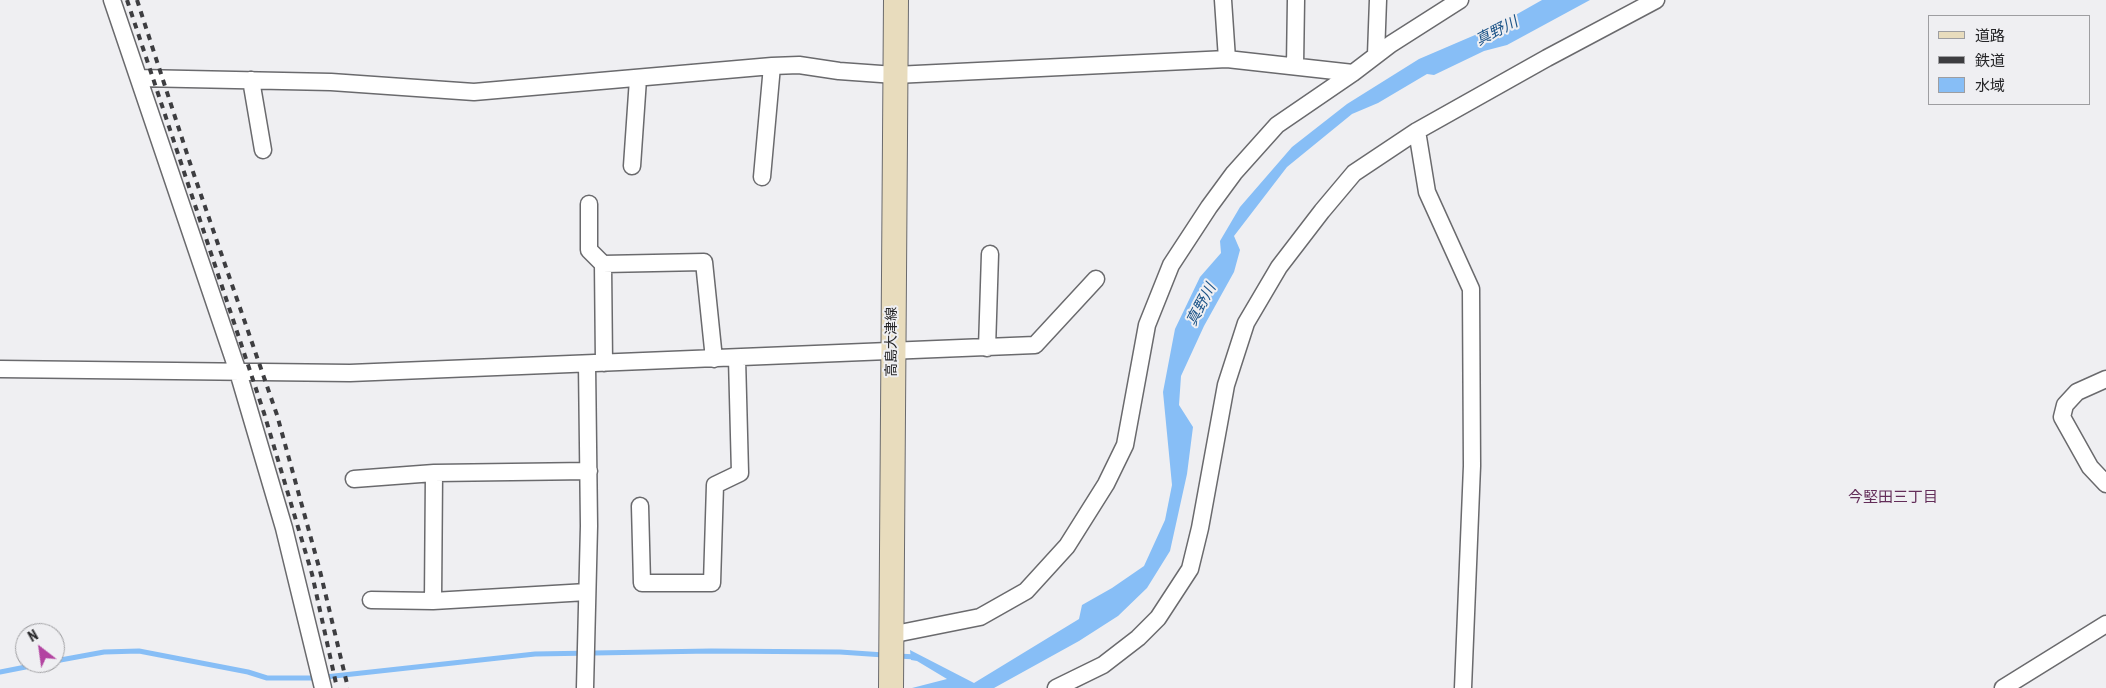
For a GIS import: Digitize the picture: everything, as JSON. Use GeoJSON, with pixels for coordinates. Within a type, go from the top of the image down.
{"type":"FeatureCollection","features":[{"type":"Feature","properties":{"kind":"main road","name":"高島大津線"},"geometry":{"type":"LineString","coordinates":[[888,687],[896,0]]}},
{"type":"Feature","properties":{"kind":"street"},"geometry":{"type":"LineString","coordinates":[[112,0],[238,372],[284,528],[324,688]]}},
{"type":"Feature","properties":{"kind":"street"},"geometry":{"type":"LineString","coordinates":[[1223,0],[1227,59]]}},
{"type":"Feature","properties":{"kind":"street"},"geometry":{"type":"LineString","coordinates":[[1295,66],[1296,0]]}},
{"type":"Feature","properties":{"kind":"street"},"geometry":{"type":"LineString","coordinates":[[1376,55],[1378,0]]}},
{"type":"Feature","properties":{"kind":"street"},"geometry":{"type":"LineString","coordinates":[[890,635],[980,617],[1026,591],[1067,546],[1106,484],[1126,445],[1147,325],[1170,265],[1234,173],[1277,125],[1376,55],[1460,0]]}},
{"type":"Feature","properties":{"kind":"street"},"geometry":{"type":"LineString","coordinates":[[1056,688],[1103,665],[1138,638],[1158,618],[1190,569],[1200,528],[1226,385],[1246,323],[1279,267],[1354,173],[1417,131],[1547,58],[1656,0]]}},
{"type":"Feature","properties":{"kind":"street"},"geometry":{"type":"LineString","coordinates":[[138,78],[331,82],[474,92],[800,65],[839,71],[895,75],[1227,59],[1353,73]]}},
{"type":"Feature","properties":{"kind":"street"},"geometry":{"type":"LineString","coordinates":[[762,177],[772,66]]}},
{"type":"Feature","properties":{"kind":"street"},"geometry":{"type":"LineString","coordinates":[[632,166],[638,79]]}},
{"type":"Feature","properties":{"kind":"street"},"geometry":{"type":"LineString","coordinates":[[251,80],[263,150]]}},
{"type":"Feature","properties":{"kind":"street"},"geometry":{"type":"LineString","coordinates":[[1417,131],[1427,192],[1471,289],[1472,466],[1463,688]]}},
{"type":"Feature","properties":{"kind":"street"},"geometry":{"type":"LineString","coordinates":[[588,204],[589,250],[603,264],[604,363]]}},
{"type":"Feature","properties":{"kind":"street"},"geometry":{"type":"LineString","coordinates":[[987,348],[990,254]]}},
{"type":"Feature","properties":{"kind":"street"},"geometry":{"type":"LineString","coordinates":[[603,264],[704,262],[714,359]]}},
{"type":"Feature","properties":{"kind":"street"},"geometry":{"type":"LineString","coordinates":[[0,368],[350,373],[1035,345],[1096,279]]}},
{"type":"Feature","properties":{"kind":"street"},"geometry":{"type":"LineString","coordinates":[[640,506],[642,583],[712,583],[716,485],[740,473],[737,358]]}},
{"type":"Feature","properties":{"kind":"street"},"geometry":{"type":"LineString","coordinates":[[585,688],[589,471],[587,364]]}},
{"type":"Feature","properties":{"kind":"street"},"geometry":{"type":"LineString","coordinates":[[2106,380],[2078,392],[2065,405],[2062,417],[2090,468],[2106,484]]}},
{"type":"Feature","properties":{"kind":"street"},"geometry":{"type":"LineString","coordinates":[[354,479],[434,473],[589,471]]}},
{"type":"Feature","properties":{"kind":"street"},"geometry":{"type":"LineString","coordinates":[[433,601],[434,473]]}},
{"type":"Feature","properties":{"kind":"street"},"geometry":{"type":"LineString","coordinates":[[371,600],[433,601],[587,592]]}},
{"type":"Feature","properties":{"kind":"street"},"geometry":{"type":"LineString","coordinates":[[2003,688],[2106,624]]}},
{"type":"Feature","properties":{"kind":"water","name":"真野川"},"geometry":{"type":"Polygon","coordinates":[[[1542,0],[1590,0],[1507,45],[1484,51],[1434,75],[1427,74],[1378,103],[1352,114],[1287,167],[1234,236],[1240,250],[1234,272],[1204,326],[1181,376],[1179,405],[1193,427],[1187,474],[1170,551],[1147,588],[1118,616],[1079,641],[994,688],[912,688],[947,679],[917,661],[911,660],[910,650],[974,683],[1079,619],[1082,605],[1112,588],[1144,566],[1165,520],[1172,485],[1163,392],[1175,329],[1200,277],[1221,253],[1220,241],[1240,207],[1292,147],[1347,104],[1419,59],[1496,26],[1542,0]]]}},
{"type":"Feature","properties":{"kind":"waterway"},"geometry":{"type":"LineString","coordinates":[[65,659],[104,652],[139,651],[248,672],[267,678],[316,678],[535,654],[711,651],[840,652],[884,655]]}},
{"type":"Feature","properties":{"kind":"waterway"},"geometry":{"type":"LineString","coordinates":[[898,656],[916,657]]}},
{"type":"Feature","properties":{"kind":"waterway"},"geometry":{"type":"LineString","coordinates":[[0,672],[15,669]]}},
{"type":"Feature","properties":{"kind":"railway"},"geometry":{"type":"LineString","coordinates":[[127,0],[264,413],[312,574],[337,688]]}},
{"type":"Feature","properties":{"kind":"railway"},"geometry":{"type":"LineString","coordinates":[[137,0],[191,166],[277,415],[320,571],[348,688]]}},
{"type":"Feature","properties":{"kind":"district","name":"今堅田三丁目"},"geometry":{"type":"Point","coordinates":[1893,498]}}]}
